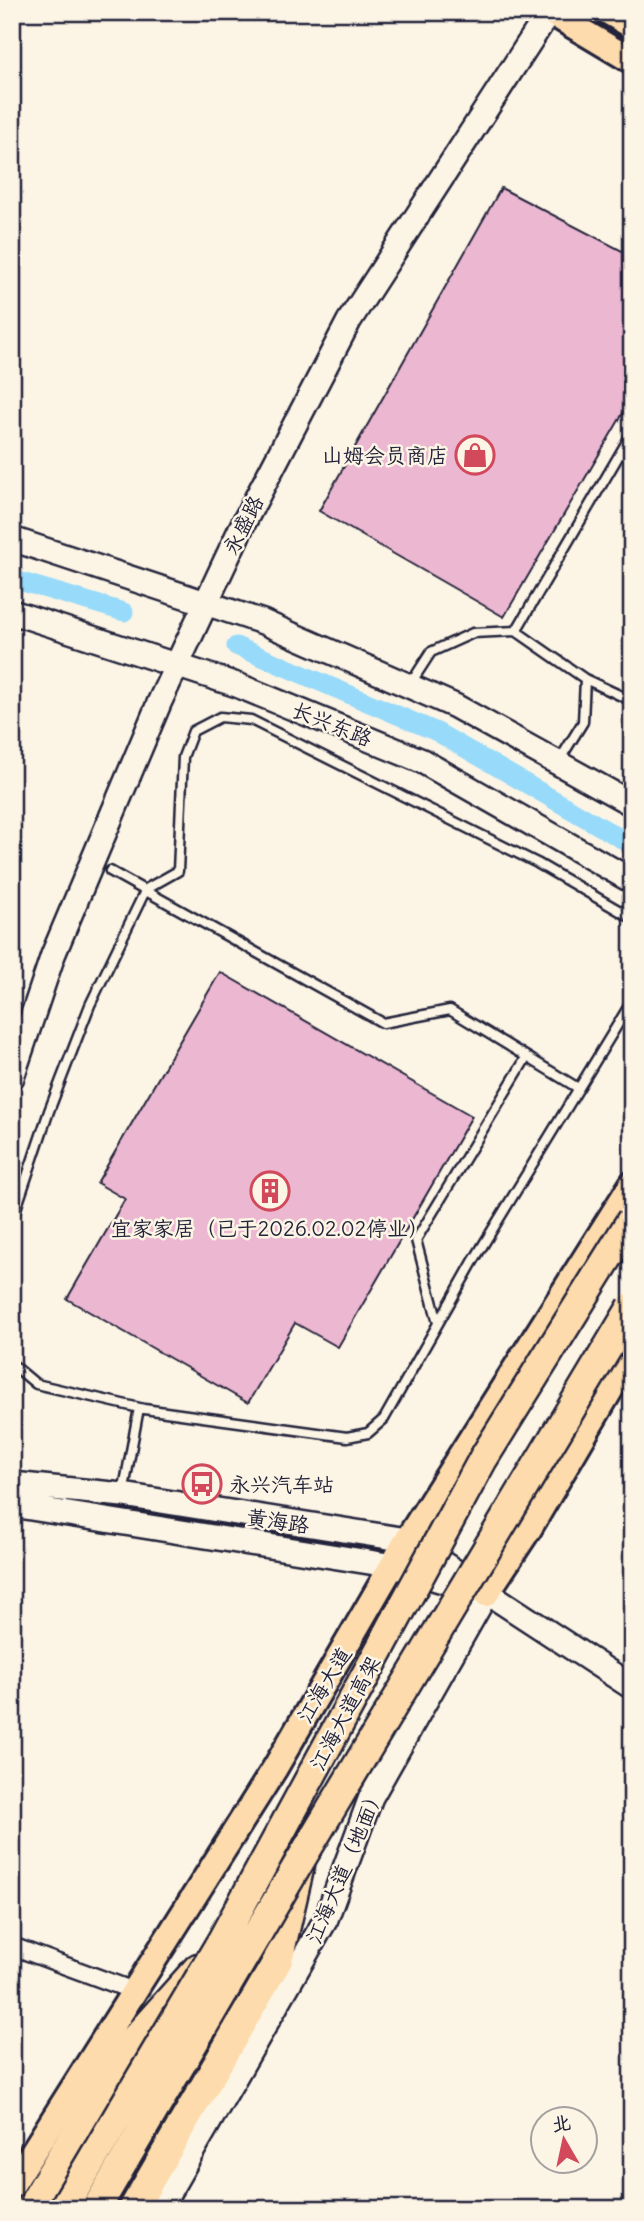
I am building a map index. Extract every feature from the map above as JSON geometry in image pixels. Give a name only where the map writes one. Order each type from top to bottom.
[{"type":"highway","name":"江海大道高架","points":[[63,2209],[221,1942],[483,1459],[632,1219]]},
{"type":"highway","name":"江海大道高架","points":[[96,2209],[303,1856],[632,1307]]},
{"type":"highway","points":[[133,2209],[278,1960],[303,1856]]},
{"type":"highway","points":[[30,2209],[121,2053],[221,1942]]},
{"type":"main road","points":[[550,12],[632,61]]},
{"type":"main road","points":[[608,12],[632,26]]},
{"type":"main road","name":"江海大道","points":[[12,2185],[275,1768],[407,1540],[632,1184]]},
{"type":"main road","points":[[486,1594],[529,1530],[632,1353]]},
{"type":"street","name":"永盛路","points":[[12,1077],[53,955],[205,601],[349,321],[550,12]]},
{"type":"street","points":[[12,539],[263,622],[455,706],[632,804]]},
{"type":"street","name":"长兴东路","points":[[12,612],[140,651],[237,685],[422,761],[632,881]]},
{"type":"street","name":"黄海路","points":[[12,1484],[123,1495],[407,1540],[632,1687]]},
{"type":"street","name":"黄海路","points":[[12,1505],[394,1566],[486,1594]]},
{"type":"street","name":"江海大道（地面）","points":[[159,2209],[326,1919],[371,1797],[486,1594]]},
{"type":"street","points":[[12,1946],[134,1991]]},
{"type":"lane","points":[[516,631],[632,433]]},
{"type":"lane","points":[[409,686],[431,652],[473,633],[516,631],[585,679],[632,701]]},
{"type":"lane","points":[[558,763],[583,722],[585,679]]},
{"type":"lane","points":[[12,1221],[89,1005],[146,889],[178,872],[183,757],[192,732],[220,717],[251,720],[537,863],[632,918]]},
{"type":"lane","points":[[110,871],[383,1023],[450,1010],[578,1088]]},
{"type":"lane","points":[[12,1364],[36,1384],[139,1408],[347,1437],[368,1433],[384,1419],[438,1323],[632,1001]]},
{"type":"lane","points":[[438,1323],[416,1241],[526,1058]]},
{"type":"lane","points":[[123,1495],[139,1408]]},
{"type":"building","name":"山姆会员商店","points":[[501,188],[632,256],[632,398],[504,617],[319,511]]},
{"type":"building","name":"宜家家居（已于2026.02.02停业）","points":[[220,972],[472,1116],[338,1347],[295,1323],[248,1403],[67,1299],[125,1199],[97,1183]]},
{"type":"waterway","points":[[12,579],[124,612]]},
{"type":"waterway","points":[[236,646],[437,732],[632,845]]},
{"type":"place","name":"山姆会员商店","points":[[475,455]]},
{"type":"place","name":"宜家家居（已于2026.02.02停业）","points":[[270,1191]]},
{"type":"place","name":"永兴汽车站","points":[[202,1484]]}]
